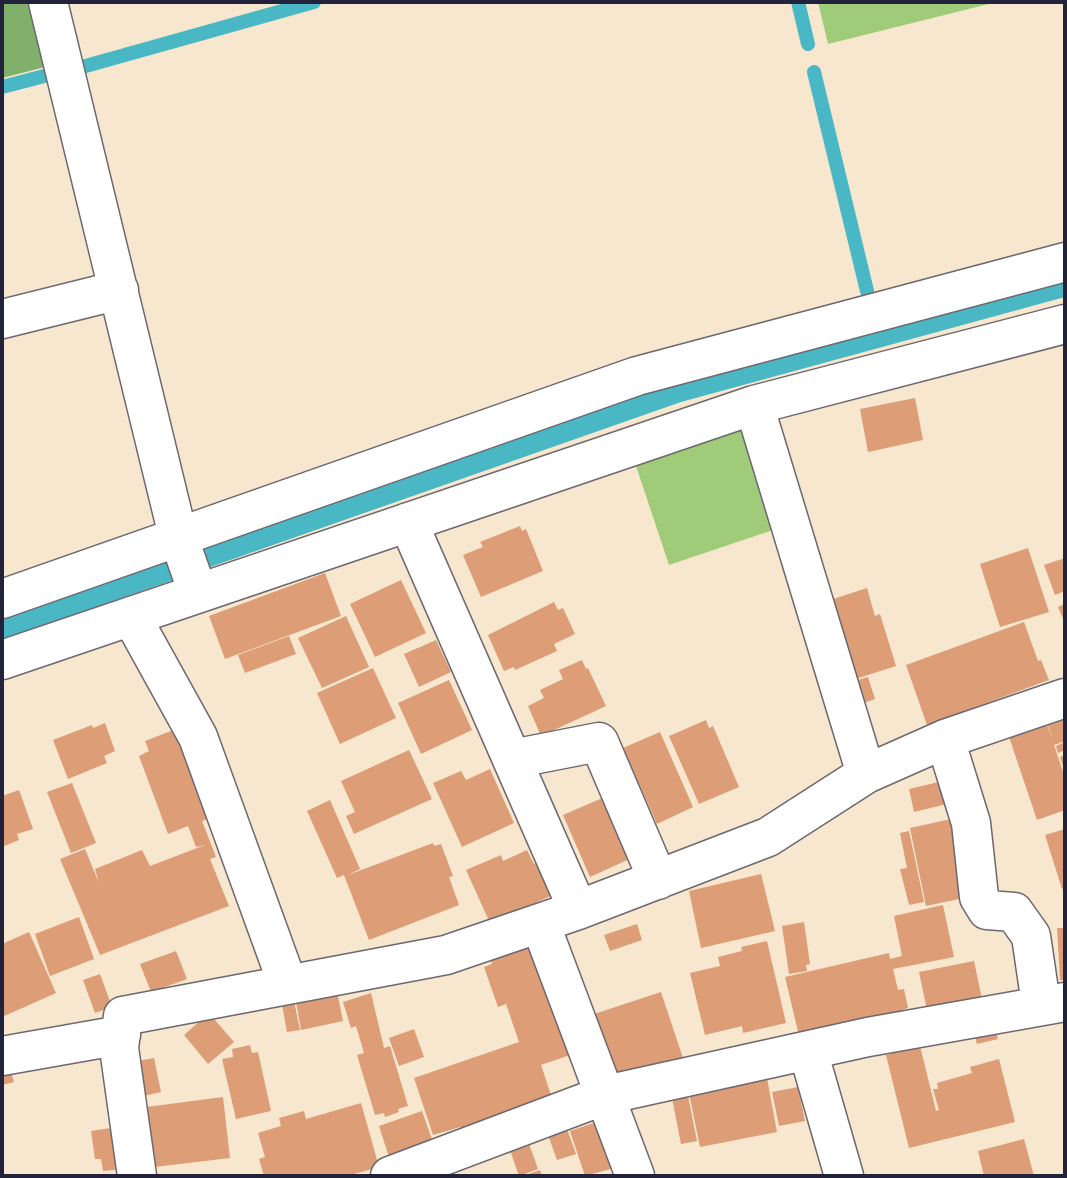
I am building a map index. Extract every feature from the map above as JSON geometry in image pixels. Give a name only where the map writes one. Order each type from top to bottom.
[{"type":"street","points":[[48,2],[188,563]]},
{"type":"street","points":[[2,660],[131,616],[188,563],[268,507],[637,376],[1065,262]]},
{"type":"street","points":[[2,319],[119,290]]},
{"type":"street","points":[[2,599],[408,522],[754,405],[1065,324]]},
{"type":"street","points":[[754,405],[866,774]]},
{"type":"street","points":[[408,522],[578,909]]},
{"type":"street","points":[[131,616],[198,737],[288,985]]},
{"type":"street","points":[[137,1176],[119,1048],[123,1016],[446,955],[658,880],[768,837],[866,774],[945,739],[1065,698]]},
{"type":"street","points":[[390,1176],[605,1095],[808,1051],[1053,1003],[1031,936],[1014,912],[987,910],[979,897],[971,823],[945,739]]},
{"type":"street","points":[[512,759],[598,742],[658,880]]},
{"type":"street","points":[[540,923],[635,1176]]},
{"type":"street","points":[[2,1056],[121,1035]]},
{"type":"street","points":[[808,1051],[844,1176]]},
{"type":"green space","points":[[2,2],[38,2],[53,65],[2,78]]},
{"type":"green space","points":[[818,2],[997,2],[828,44]]},
{"type":"green space","points":[[752,426],[782,527],[669,565],[636,466]]},
{"type":"water","points":[[1065,273],[1065,297],[681,402],[2,640],[2,613],[638,385]]},
{"type":"building","points":[[915,398],[923,440],[868,452],[860,409]]},
{"type":"building","points":[[520,526],[522,531],[526,529],[543,571],[481,597],[463,555],[483,547],[480,542]]},
{"type":"building","points":[[1028,548],[1049,612],[1000,627],[980,564]]},
{"type":"building","points":[[1065,558],[1065,591],[1055,595],[1044,565]]},
{"type":"building","points":[[325,573],[341,616],[225,659],[209,616]]},
{"type":"building","points":[[401,580],[426,633],[375,657],[350,604]]},
{"type":"building","points":[[867,588],[875,616],[880,614],[896,666],[849,681],[824,602]]},
{"type":"building","points":[[554,602],[558,610],[563,608],[575,634],[554,644],[557,651],[515,670],[514,667],[504,671],[488,635]]},
{"type":"building","points":[[1065,604],[1065,623],[1058,607]]},
{"type":"building","points":[[346,616],[369,667],[322,688],[298,638]]},
{"type":"building","points":[[1024,622],[1038,661],[1041,660],[1049,680],[927,725],[906,665]]},
{"type":"building","points":[[289,636],[296,654],[245,673],[238,655]]},
{"type":"building","points":[[436,640],[451,672],[419,687],[404,654]]},
{"type":"building","points":[[582,660],[606,706],[541,736],[528,706],[544,698],[540,690],[563,679],[559,670]]},
{"type":"building","points":[[373,668],[396,718],[340,744],[317,693]]},
{"type":"building","points":[[868,677],[875,699],[855,706],[848,683]]},
{"type":"building","points":[[449,680],[472,730],[421,754],[398,703]]},
{"type":"building","points":[[1064,718],[1065,741],[1054,745],[1065,778],[1065,810],[1037,820],[1009,737],[1047,725],[1054,742],[1047,723]]},
{"type":"building","points":[[706,720],[709,728],[713,726],[739,787],[699,804],[669,736]]},
{"type":"building","points":[[105,723],[115,751],[104,756],[107,763],[68,779],[53,740],[92,725],[93,728]]},
{"type":"building","points":[[176,729],[213,817],[202,821],[216,857],[210,859],[229,906],[100,955],[60,859],[85,849],[99,883],[95,869],[142,850],[150,866],[205,845],[196,847],[188,826],[168,834],[139,756],[149,751],[145,741]]},
{"type":"building","points":[[660,732],[693,807],[657,824],[623,748]]},
{"type":"building","points":[[1065,742],[1065,750],[1058,753],[1056,746]]},
{"type":"building","points":[[409,750],[432,799],[354,834],[346,816],[355,812],[341,781]]},
{"type":"building","points":[[1065,755],[1065,772],[1060,757]]},
{"type":"building","points":[[490,769],[514,823],[462,847],[433,783],[461,771],[466,780]]},
{"type":"building","points":[[943,781],[947,804],[914,812],[909,789]]},
{"type":"building","points":[[72,783],[96,843],[71,853],[47,792]]},
{"type":"building","points":[[19,790],[33,829],[17,834],[19,840],[2,847],[2,796]]},
{"type":"building","points":[[607,796],[634,857],[590,877],[563,815]]},
{"type":"building","points":[[330,800],[360,869],[348,875],[433,843],[434,846],[441,844],[453,876],[449,877],[459,905],[369,940],[344,875],[337,878],[307,811]]},
{"type":"building","points":[[951,819],[968,897],[926,906],[910,828]]},
{"type":"building","points":[[1065,829],[1065,887],[1062,889],[1045,835]]},
{"type":"building","points":[[909,831],[924,902],[909,905],[900,869],[907,868],[900,833]]},
{"type":"building","points":[[527,850],[534,864],[540,861],[555,894],[490,923],[466,870],[501,855],[503,861]]},
{"type":"building","points":[[761,874],[775,931],[701,948],[689,891]]},
{"type":"building","points":[[943,905],[954,957],[893,969],[898,990],[904,989],[908,1008],[902,1010],[903,1016],[800,1040],[785,977],[889,953],[890,959],[902,956],[894,916]]},
{"type":"building","points":[[79,917],[94,959],[50,976],[35,934]]},
{"type":"building","points":[[804,922],[810,964],[806,965],[807,971],[789,974],[782,926]]},
{"type":"building","points":[[637,924],[642,940],[610,951],[604,935]]},
{"type":"building","points":[[1057,928],[1065,928],[1065,980],[1060,980]]},
{"type":"building","points":[[29,932],[56,993],[2,1017],[2,944]]},
{"type":"building","points":[[531,941],[570,1055],[541,1065],[551,1095],[525,1104],[527,1109],[462,1131],[460,1127],[433,1135],[414,1078],[519,1042],[506,1004],[498,1007],[484,967],[492,964],[489,955]]},
{"type":"building","points":[[767,941],[786,1023],[743,1033],[742,1026],[705,1035],[690,973],[720,966],[718,957],[742,951],[741,947]]},
{"type":"building","points":[[176,951],[187,979],[151,992],[140,964]]},
{"type":"building","points":[[974,961],[982,999],[927,1010],[919,972]]},
{"type":"building","points":[[100,974],[112,1007],[95,1013],[83,980]]},
{"type":"building","points":[[336,987],[343,1021],[301,1030],[295,996]]},
{"type":"building","points":[[661,992],[686,1067],[613,1080],[591,1015]]},
{"type":"building","points":[[371,993],[384,1048],[390,1046],[408,1106],[385,1117],[384,1113],[375,1115],[357,1055],[364,1053],[356,1026],[351,1028],[343,1002]]},
{"type":"building","points":[[293,996],[300,1030],[287,1032],[281,999]]},
{"type":"building","points":[[209,1013],[234,1042],[208,1064],[184,1035]]},
{"type":"building","points":[[995,1027],[998,1039],[977,1044],[974,1032]]},
{"type":"building","points":[[414,1029],[424,1057],[399,1066],[389,1038]]},
{"type":"building","points":[[250,1045],[252,1053],[258,1052],[271,1111],[236,1119],[222,1059],[233,1057],[232,1049]]},
{"type":"building","points":[[920,1046],[936,1111],[939,1110],[933,1089],[938,1089],[937,1083],[972,1073],[970,1067],[999,1059],[1015,1122],[909,1148],[886,1055]]},
{"type":"building","points":[[154,1058],[161,1092],[139,1097],[132,1062]]},
{"type":"building","points":[[11,1072],[14,1082],[2,1085],[2,1074]]},
{"type":"building","points":[[767,1078],[777,1132],[700,1147],[689,1093]]},
{"type":"building","points":[[798,1087],[805,1121],[779,1126],[772,1092]]},
{"type":"building","points":[[688,1096],[697,1141],[681,1144],[672,1098]]},
{"type":"building","points":[[223,1097],[230,1158],[146,1168],[139,1108]]},
{"type":"building","points":[[361,1103],[379,1167],[347,1176],[264,1176],[259,1159],[265,1157],[258,1133],[281,1126],[279,1118],[304,1111],[306,1119]]},
{"type":"building","points":[[422,1111],[434,1145],[390,1160],[379,1126]]},
{"type":"building","points":[[602,1120],[618,1167],[585,1176],[570,1131]]},
{"type":"building","points":[[117,1127],[123,1169],[103,1171],[101,1159],[95,1159],[91,1131]]},
{"type":"building","points":[[567,1129],[576,1154],[557,1160],[548,1135]]},
{"type":"building","points":[[1024,1139],[1034,1176],[984,1176],[978,1151]]},
{"type":"building","points":[[528,1141],[538,1169],[519,1176],[509,1147]]},
{"type":"building","points":[[540,1170],[542,1176],[523,1176]]},
{"type":"waterway","points":[[82,67],[314,2]]},
{"type":"waterway","points":[[798,2],[808,44]]},
{"type":"waterway","points":[[814,72],[867,291]]},
{"type":"waterway","points":[[2,87],[52,74]]}]
